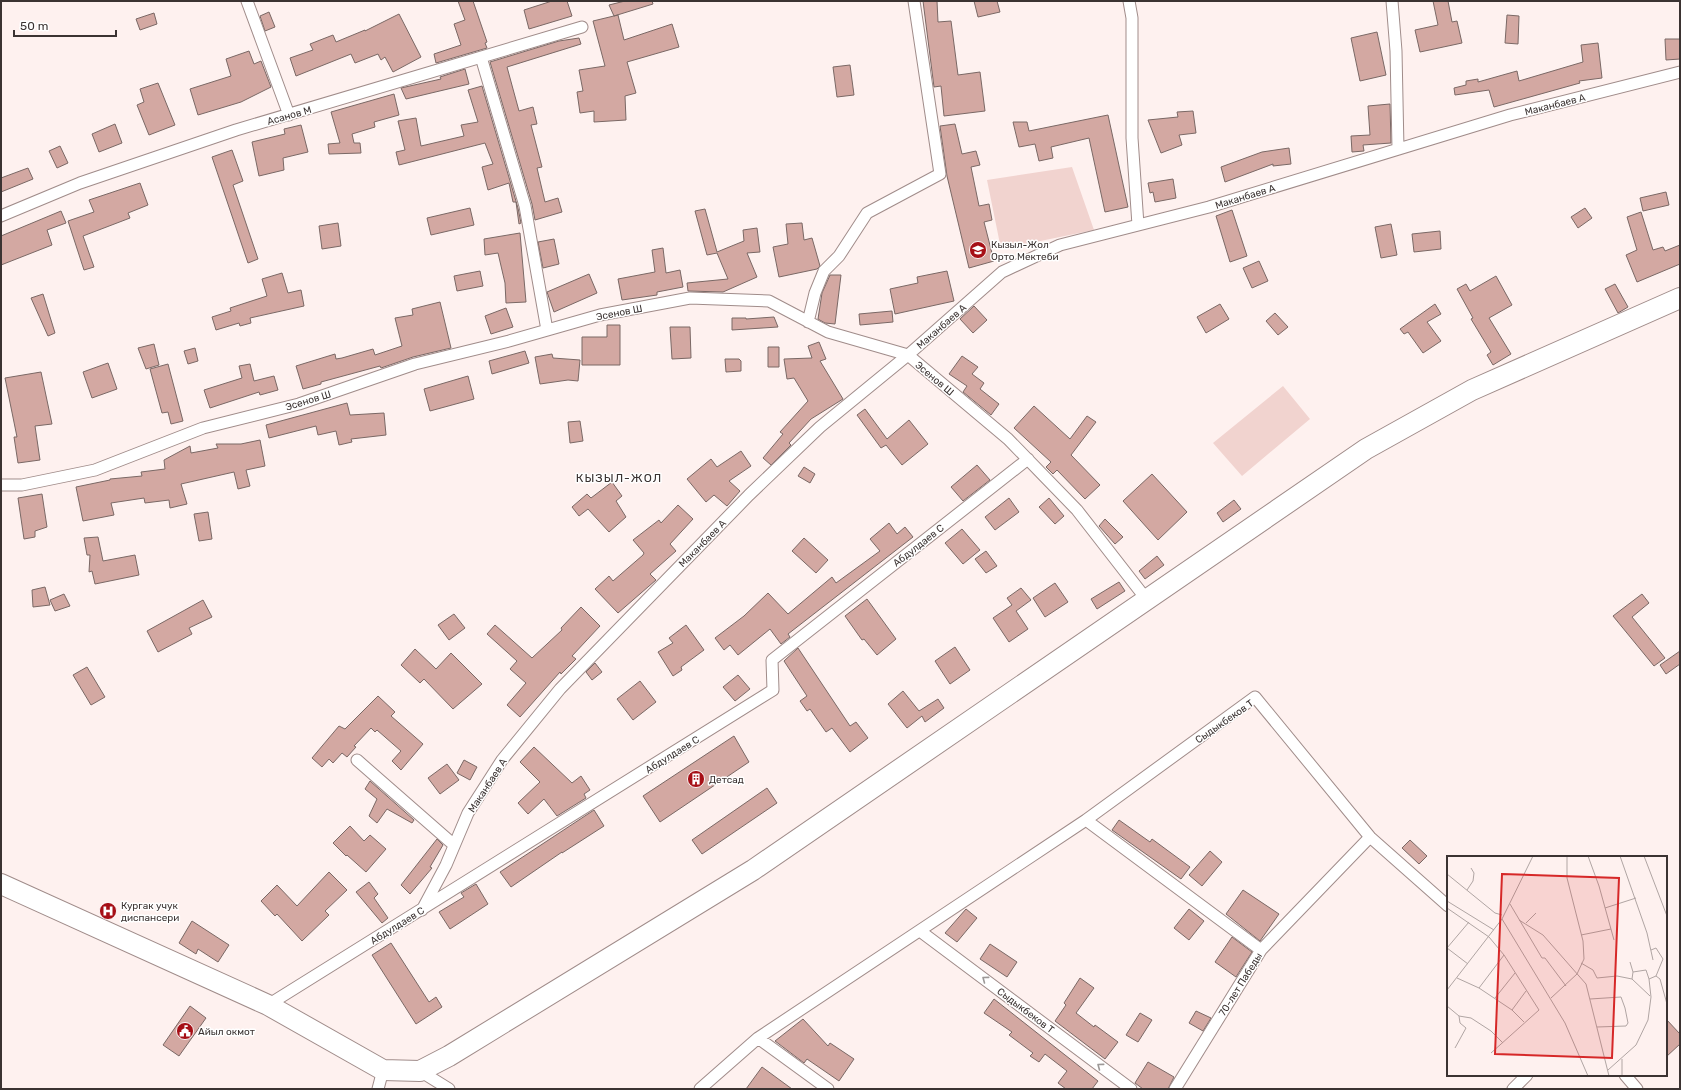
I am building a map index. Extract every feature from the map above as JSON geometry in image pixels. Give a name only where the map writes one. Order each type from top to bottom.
[{"type":"highway","points":[[1,884],[268,1006],[381,1080],[420,1071],[449,1056],[753,870],[1366,449],[1472,390],[1680,298]]},
{"type":"street","points":[[247,1],[289,115]]},
{"type":"street","points":[[808,322],[815,293],[824,271],[839,256],[867,213],[940,174],[914,1]]},
{"type":"street","points":[[1129,1],[1132,18],[1132,138],[1138,225]]},
{"type":"street","points":[[1392,1],[1396,51],[1398,149]]},
{"type":"street","name":"Асанов М","points":[[1,216],[80,183],[236,130],[582,27]]},
{"type":"street","points":[[481,57],[525,206],[547,330]]},
{"type":"street","name":"Маканбаев А","points":[[422,910],[446,865],[468,813],[502,760],[560,689],[650,595],[809,437],[908,355],[1002,272],[1060,245],[1209,207],[1510,115],[1680,72]]},
{"type":"street","name":"Эсенов Ш","points":[[1,485],[22,485],[95,470],[203,428],[299,404],[416,364],[600,315],[690,298],[769,301],[828,332],[908,355],[1008,439],[1028,459],[1077,510],[1147,600]]},
{"type":"street","name":"Абдулдаев С","points":[[268,1006],[773,690],[772,660],[1028,459]]},
{"type":"street","name":"Сыдыкбеков Т","points":[[700,1089],[758,1038],[1086,820],[1255,698],[1370,837]]},
{"type":"street","points":[[357,760],[454,845]]},
{"type":"street","points":[[1086,820],[1261,950]]},
{"type":"street","points":[[1370,837],[1447,905]]},
{"type":"street","name":"70-лет Пабеды","points":[[1175,1089],[1261,950],[1370,837]]},
{"type":"street","name":"Сыдыкбеков Т","points":[[920,931],[1131,1089]]},
{"type":"street","points":[[758,1038],[828,1089]]},
{"type":"street","points":[[420,1071],[449,1089]]},
{"type":"street","points":[[1513,1089],[1526,1076]]},
{"type":"street","points":[[1626,1076],[1637,1089]]},
{"type":"shaded area","points":[[1072,167],[1094,230],[1001,249],[987,180]]},
{"type":"shaded area","points":[[1283,386],[1310,419],[1242,476],[1213,443]]},
{"type":"building","points":[[458,1],[473,1],[487,42],[485,43],[487,48],[436,63],[434,54],[461,45],[454,24],[465,20]]},
{"type":"building","points":[[552,1],[567,1],[572,16],[529,29],[524,10]]},
{"type":"building","points":[[625,1],[652,1],[653,4],[614,16],[609,5]]},
{"type":"building","points":[[923,1],[937,1],[938,22],[951,21],[958,75],[980,72],[985,111],[944,116],[941,86],[934,87]]},
{"type":"building","points":[[974,1],[997,1],[1000,12],[978,17]]},
{"type":"building","points":[[1433,1],[1448,1],[1452,22],[1457,21],[1462,43],[1420,52],[1415,30],[1438,25]]},
{"type":"building","points":[[269,12],[275,27],[265,31],[260,16]]},
{"type":"building","points":[[154,13],[157,24],[140,30],[136,19]]},
{"type":"building","points":[[399,14],[421,57],[393,72],[385,57],[381,60],[378,54],[355,63],[351,54],[296,76],[290,58],[313,50],[310,44],[333,35],[336,42],[365,31]]},
{"type":"building","points":[[618,15],[624,40],[672,24],[679,47],[627,62],[636,93],[625,96],[626,120],[594,122],[594,111],[580,113],[577,92],[583,91],[579,70],[605,66],[593,21]]},
{"type":"building","points":[[1507,15],[1519,16],[1518,44],[1505,43]]},
{"type":"building","points":[[1377,32],[1386,75],[1360,81],[1351,38]]},
{"type":"building","points":[[579,38],[581,44],[507,67],[519,111],[533,107],[537,124],[531,125],[542,167],[537,168],[545,202],[558,198],[562,212],[535,220],[532,204],[490,62],[559,41]]},
{"type":"building","points":[[1665,39],[1680,39],[1680,59],[1666,60]]},
{"type":"building","points":[[1598,43],[1602,78],[1579,81],[1580,83],[1494,107],[1489,90],[1455,95],[1454,88],[1466,85],[1466,81],[1478,79],[1478,82],[1517,71],[1519,81],[1583,62],[1581,45]]},
{"type":"building","points":[[249,51],[254,64],[261,61],[271,87],[241,102],[198,115],[190,89],[231,76],[226,59]]},
{"type":"building","points":[[850,65],[854,95],[837,97],[833,67]]},
{"type":"building","points":[[465,69],[469,84],[406,99],[401,88],[441,79],[440,77]]},
{"type":"building","points":[[158,83],[175,125],[149,135],[137,105],[144,102],[140,89]]},
{"type":"building","points":[[482,86],[518,208],[521,223],[519,224],[516,202],[513,202],[509,183],[488,190],[482,167],[493,164],[485,143],[399,165],[396,152],[405,150],[398,121],[416,118],[421,146],[464,136],[461,125],[478,122],[468,90]]},
{"type":"building","points":[[394,94],[399,115],[374,122],[375,127],[352,134],[354,143],[360,143],[361,153],[329,154],[328,144],[340,143],[331,112]]},
{"type":"building","points":[[1390,104],[1391,143],[1363,145],[1364,151],[1352,152],[1351,136],[1370,135],[1368,106]]},
{"type":"building","points":[[1193,111],[1196,133],[1179,135],[1182,145],[1161,153],[1148,120],[1178,117],[1177,112]]},
{"type":"building","points":[[1108,115],[1128,207],[1105,212],[1089,138],[1051,147],[1053,158],[1039,161],[1035,144],[1019,147],[1013,122],[1027,122],[1029,131]]},
{"type":"building","points":[[115,124],[122,143],[99,152],[92,134]]},
{"type":"building","points":[[955,124],[962,154],[976,151],[980,165],[971,167],[979,206],[989,204],[992,220],[984,222],[994,261],[969,268],[947,176],[940,126]]},
{"type":"building","points":[[301,125],[308,152],[283,158],[284,170],[259,176],[252,142],[285,134],[284,129]]},
{"type":"building","points":[[60,146],[68,163],[57,168],[49,151]]},
{"type":"building","points":[[1289,148],[1291,164],[1273,166],[1273,164],[1225,182],[1221,167],[1262,152]]},
{"type":"building","points":[[232,150],[243,181],[233,185],[258,259],[248,263],[212,157]]},
{"type":"building","points":[[28,168],[33,179],[1,192],[1,178]]},
{"type":"building","points":[[1173,179],[1176,198],[1155,202],[1153,192],[1150,193],[1148,183]]},
{"type":"building","points":[[140,183],[148,205],[128,213],[130,218],[83,236],[94,267],[84,270],[68,221],[94,212],[89,200]]},
{"type":"building","points":[[1666,192],[1669,205],[1643,211],[1640,198]]},
{"type":"building","points":[[470,208],[474,225],[431,235],[427,218]]},
{"type":"building","points":[[1585,208],[1592,218],[1578,228],[1571,217]]},
{"type":"building","points":[[705,209],[717,252],[744,241],[743,230],[757,228],[760,252],[747,253],[757,277],[723,292],[688,291],[687,283],[728,279],[717,253],[707,255],[695,211]]},
{"type":"building","points":[[1232,210],[1247,256],[1230,262],[1216,216]]},
{"type":"building","points":[[61,211],[66,223],[47,230],[52,245],[1,265],[1,236]]},
{"type":"building","points":[[1641,212],[1653,250],[1663,247],[1665,251],[1680,245],[1680,264],[1637,282],[1626,255],[1637,250],[1627,217]]},
{"type":"building","points":[[338,223],[341,246],[322,249],[319,226]]},
{"type":"building","points":[[802,223],[804,240],[812,238],[820,266],[817,269],[779,277],[773,247],[788,244],[786,224]]},
{"type":"building","points":[[1391,224],[1397,255],[1381,258],[1375,227]]},
{"type":"building","points":[[1440,231],[1441,249],[1414,252],[1412,234]]},
{"type":"building","points":[[520,233],[526,302],[506,303],[505,283],[498,253],[485,255],[484,239]]},
{"type":"building","points":[[554,239],[559,264],[543,268],[538,242]]},
{"type":"building","points":[[663,248],[666,273],[680,270],[683,287],[657,292],[657,295],[622,300],[618,279],[655,272],[652,250]]},
{"type":"building","points":[[1259,261],[1268,281],[1252,288],[1243,268]]},
{"type":"building","points":[[480,271],[483,286],[457,291],[454,276]]},
{"type":"building","points":[[947,271],[954,301],[895,314],[890,289],[918,283],[917,277]]},
{"type":"building","points":[[282,273],[288,293],[301,290],[304,306],[250,318],[251,323],[240,326],[239,323],[216,330],[212,317],[231,311],[230,308],[267,296],[262,279]]},
{"type":"building","points":[[589,274],[597,293],[554,312],[547,292]]},
{"type":"building","points":[[830,275],[841,275],[835,324],[825,323],[818,319],[822,293]]},
{"type":"building","points":[[1496,276],[1512,305],[1489,318],[1511,354],[1493,365],[1487,355],[1491,352],[1471,319],[1473,318],[1457,289],[1466,284],[1470,291]]},
{"type":"building","points":[[1615,284],[1628,307],[1618,313],[1605,289]]},
{"type":"building","points":[[43,294],[55,333],[48,336],[31,298]]},
{"type":"building","points":[[440,302],[451,348],[413,357],[381,368],[380,366],[321,382],[321,384],[303,389],[296,366],[335,354],[336,359],[373,349],[375,355],[402,346],[395,318],[413,315],[412,309]]},
{"type":"building","points":[[1220,304],[1229,319],[1206,333],[1197,317]]},
{"type":"building","points":[[1435,304],[1441,314],[1427,322],[1441,341],[1423,353],[1408,332],[1404,334],[1400,329]]},
{"type":"building","points":[[974,306],[987,320],[973,333],[960,319]]},
{"type":"building","points":[[506,308],[513,327],[491,334],[485,316]]},
{"type":"building","points":[[892,311],[893,322],[860,325],[859,314]]},
{"type":"building","points":[[1275,313],[1288,327],[1278,335],[1266,321]]},
{"type":"building","points":[[774,317],[778,327],[732,330],[732,318],[746,319]]},
{"type":"building","points":[[607,325],[620,325],[620,365],[582,365],[582,337],[607,337]]},
{"type":"building","points":[[670,327],[690,327],[691,358],[672,359]]},
{"type":"building","points":[[819,342],[826,359],[820,361],[843,399],[811,419],[789,443],[791,445],[771,465],[763,458],[783,434],[780,432],[808,401],[794,378],[787,379],[784,359],[812,358],[808,346]]},
{"type":"building","points":[[154,344],[159,365],[146,369],[138,348]]},
{"type":"building","points":[[768,347],[779,347],[779,367],[768,367]]},
{"type":"building","points":[[195,348],[198,361],[188,364],[184,351]]},
{"type":"building","points":[[525,351],[529,363],[492,374],[489,361]]},
{"type":"building","points":[[552,354],[553,358],[580,360],[578,381],[568,380],[540,384],[535,357]]},
{"type":"building","points":[[962,356],[978,367],[972,374],[984,383],[980,389],[999,404],[991,415],[963,392],[967,386],[949,374]]},
{"type":"building","points":[[725,359],[739,359],[741,361],[741,371],[726,372]]},
{"type":"building","points":[[108,363],[117,389],[92,398],[83,372]]},
{"type":"building","points":[[168,364],[183,421],[171,424],[168,412],[162,413],[150,369]]},
{"type":"building","points":[[250,364],[254,381],[274,376],[278,390],[260,395],[259,392],[210,408],[204,390],[242,378],[239,366]]},
{"type":"building","points":[[41,372],[52,424],[35,426],[40,460],[18,463],[14,437],[17,437],[5,378]]},
{"type":"building","points":[[468,376],[474,399],[430,411],[424,389]]},
{"type":"building","points":[[347,403],[350,415],[384,413],[386,435],[351,439],[352,442],[339,445],[336,431],[318,435],[316,426],[269,438],[266,425]]},
{"type":"building","points":[[1034,406],[1070,439],[1087,416],[1096,422],[1071,455],[1100,485],[1085,499],[1057,470],[1053,474],[1046,467],[1051,462],[1014,428]]},
{"type":"building","points":[[865,409],[887,439],[909,420],[928,444],[902,465],[886,445],[881,448],[857,415]]},
{"type":"building","points":[[580,421],[583,441],[570,443],[568,422]]},
{"type":"building","points":[[260,440],[265,466],[246,470],[250,486],[238,489],[234,472],[181,484],[187,504],[170,508],[169,500],[145,503],[144,498],[111,503],[114,515],[83,521],[76,487],[110,479],[142,476],[141,472],[165,469],[164,460],[190,446],[191,453],[218,448],[216,444],[241,444]]},
{"type":"building","points":[[741,451],[751,466],[729,481],[740,491],[727,506],[714,495],[706,502],[687,479],[711,459],[717,467]]},
{"type":"building","points":[[977,465],[990,480],[963,501],[951,487]]},
{"type":"building","points":[[804,467],[815,474],[810,483],[798,476]]},
{"type":"building","points":[[1152,474],[1187,512],[1158,540],[1123,501]]},
{"type":"building","points":[[612,482],[622,496],[616,501],[626,517],[609,532],[588,509],[579,516],[572,507],[587,494],[591,498]]},
{"type":"building","points":[[42,494],[47,527],[35,531],[35,537],[24,539],[18,498]]},
{"type":"building","points":[[1009,498],[1019,512],[995,530],[985,517]]},
{"type":"building","points":[[1049,498],[1064,516],[1055,524],[1039,507]]},
{"type":"building","points":[[1234,500],[1241,509],[1223,522],[1217,513]]},
{"type":"building","points":[[678,505],[693,519],[670,544],[676,551],[650,574],[656,580],[618,613],[595,589],[609,576],[613,581],[643,555],[644,553],[633,540],[659,520],[661,523]]},
{"type":"building","points":[[208,512],[212,539],[199,541],[194,514]]},
{"type":"building","points":[[1105,519],[1123,537],[1115,544],[1099,526]]},
{"type":"building","points":[[889,523],[897,534],[905,527],[913,537],[788,634],[790,637],[781,644],[770,629],[738,655],[730,645],[724,650],[715,638],[744,616],[768,593],[788,614],[832,577],[836,583],[880,551],[870,539]]},
{"type":"building","points":[[962,529],[980,550],[963,564],[945,543]]},
{"type":"building","points":[[98,537],[103,561],[135,555],[139,575],[95,584],[92,571],[89,572],[90,555],[87,555],[84,538]]},
{"type":"building","points":[[804,538],[828,560],[816,573],[792,551]]},
{"type":"building","points":[[986,551],[997,566],[986,573],[975,559]]},
{"type":"building","points":[[1157,556],[1164,565],[1145,579],[1139,571]]},
{"type":"building","points":[[1119,582],[1125,591],[1097,609],[1091,599]]},
{"type":"building","points":[[1055,583],[1068,602],[1045,617],[1033,598]]},
{"type":"building","points":[[45,587],[50,605],[33,607],[32,590]]},
{"type":"building","points":[[1021,588],[1031,600],[1016,611],[1028,629],[1009,642],[993,618],[1012,605],[1007,598]]},
{"type":"building","points":[[64,594],[70,606],[55,611],[50,600]]},
{"type":"building","points":[[1642,594],[1649,603],[1632,617],[1665,658],[1654,666],[1613,616]]},
{"type":"building","points":[[867,599],[896,639],[877,655],[864,639],[862,640],[845,616]]},
{"type":"building","points":[[203,600],[212,617],[189,628],[192,634],[158,652],[147,631]]},
{"type":"building","points":[[581,607],[600,626],[572,656],[576,659],[561,674],[560,672],[520,717],[507,705],[526,683],[510,669],[517,661],[487,634],[495,625],[532,658],[562,630],[561,628]]},
{"type":"building","points":[[454,614],[465,628],[449,640],[438,625]]},
{"type":"building","points":[[686,625],[704,650],[681,667],[682,670],[673,676],[658,652],[673,643],[669,638]]},
{"type":"building","points":[[955,647],[970,670],[950,684],[935,661]]},
{"type":"building","points":[[798,648],[850,726],[856,722],[868,738],[850,752],[832,728],[826,732],[810,709],[807,711],[800,701],[807,696],[784,661]]},
{"type":"building","points":[[415,649],[436,669],[451,653],[482,684],[453,709],[424,679],[420,683],[401,665]]},
{"type":"building","points":[[1680,651],[1680,664],[1666,674],[1660,665]]},
{"type":"building","points":[[595,663],[602,672],[592,680],[586,672]]},
{"type":"building","points":[[87,667],[105,697],[91,705],[73,675]]},
{"type":"building","points":[[738,675],[750,689],[735,701],[723,687]]},
{"type":"building","points":[[640,681],[656,702],[633,720],[617,699]]},
{"type":"building","points":[[903,691],[919,711],[938,699],[944,708],[925,722],[922,716],[907,728],[888,704]]},
{"type":"building","points":[[378,696],[395,712],[391,716],[423,744],[401,770],[392,761],[401,751],[377,730],[375,732],[371,728],[354,746],[356,747],[347,757],[342,753],[333,763],[329,759],[322,767],[312,758],[339,726],[345,729]]},
{"type":"building","name":"Детсад","points":[[734,736],[749,762],[660,822],[643,796]]},
{"type":"building","points":[[534,747],[572,783],[581,776],[590,790],[584,794],[586,798],[557,816],[544,799],[528,814],[518,803],[540,782],[520,762]]},
{"type":"building","points":[[464,760],[477,767],[470,780],[457,773]]},
{"type":"building","points":[[447,764],[459,780],[440,794],[428,778]]},
{"type":"building","points":[[370,781],[414,820],[412,823],[387,809],[377,823],[369,816],[377,799],[365,789]]},
{"type":"building","points":[[767,788],[777,803],[702,854],[692,840]]},
{"type":"building","points":[[594,810],[604,826],[562,852],[511,887],[500,872]]},
{"type":"building","points":[[1119,820],[1150,842],[1152,839],[1190,867],[1181,879],[1112,830]]},
{"type":"building","points":[[350,826],[364,841],[370,835],[386,849],[366,872],[333,843]]},
{"type":"building","points":[[437,839],[443,845],[430,867],[432,868],[410,894],[401,885]]},
{"type":"building","points":[[1410,840],[1427,856],[1419,864],[1402,848]]},
{"type":"building","points":[[1210,851],[1222,862],[1202,886],[1189,875]]},
{"type":"building","points":[[329,872],[347,890],[325,911],[329,915],[302,941],[277,914],[275,916],[261,901],[277,885],[297,906]]},
{"type":"building","points":[[369,882],[378,894],[374,898],[388,918],[382,923],[356,892]]},
{"type":"building","points":[[476,884],[488,904],[450,929],[439,912],[464,897],[461,893]]},
{"type":"building","points":[[1243,890],[1279,914],[1260,941],[1226,914]]},
{"type":"building","points":[[966,909],[977,918],[957,942],[945,933]]},
{"type":"building","points":[[1189,909],[1204,921],[1189,940],[1174,928]]},
{"type":"building","points":[[192,921],[229,945],[218,962],[198,949],[196,954],[179,943]]},
{"type":"building","points":[[1232,937],[1252,952],[1236,977],[1215,962]]},
{"type":"building","points":[[391,943],[429,1002],[436,997],[442,1007],[416,1024],[372,955]]},
{"type":"building","points":[[990,944],[1017,962],[1007,977],[980,959]]},
{"type":"building","points":[[1080,978],[1094,988],[1076,1013],[1094,1027],[1095,1025],[1118,1042],[1105,1059],[1055,1021],[1066,1005],[1064,1003]]},
{"type":"building","points":[[994,999],[1098,1081],[1092,1089],[1066,1089],[1058,1083],[1067,1071],[1045,1054],[1039,1062],[1030,1056],[1033,1053],[1009,1035],[1012,1032],[984,1013]]},
{"type":"building","name":"Айыл окмот","points":[[190,1006],[206,1018],[179,1056],[163,1045]]},
{"type":"building","points":[[1196,1011],[1211,1018],[1203,1031],[1189,1023]]},
{"type":"building","points":[[1140,1013],[1152,1020],[1138,1042],[1126,1035]]},
{"type":"building","points":[[803,1019],[828,1046],[830,1043],[854,1059],[839,1081],[807,1059],[804,1063],[775,1041]]},
{"type":"building","points":[[1667,1020],[1680,1034],[1680,1044],[1667,1056]]},
{"type":"building","points":[[1148,1062],[1174,1077],[1168,1089],[1143,1089],[1135,1083]]},
{"type":"building","points":[[762,1067],[792,1089],[746,1089]]},
{"type":"place","name":"Кызыл-Жол Орто Мектеби","points":[[978,250]]},
{"type":"place","name":"Детсад","points":[[696,779]]},
{"type":"place","name":"Кургак учук диспансери","points":[[108,911]]},
{"type":"place","name":"Айыл окмот","points":[[185,1031]]},
{"type":"district","name":"КЫЗЫЛ-ЖОЛ","points":[[619,478]]}]
